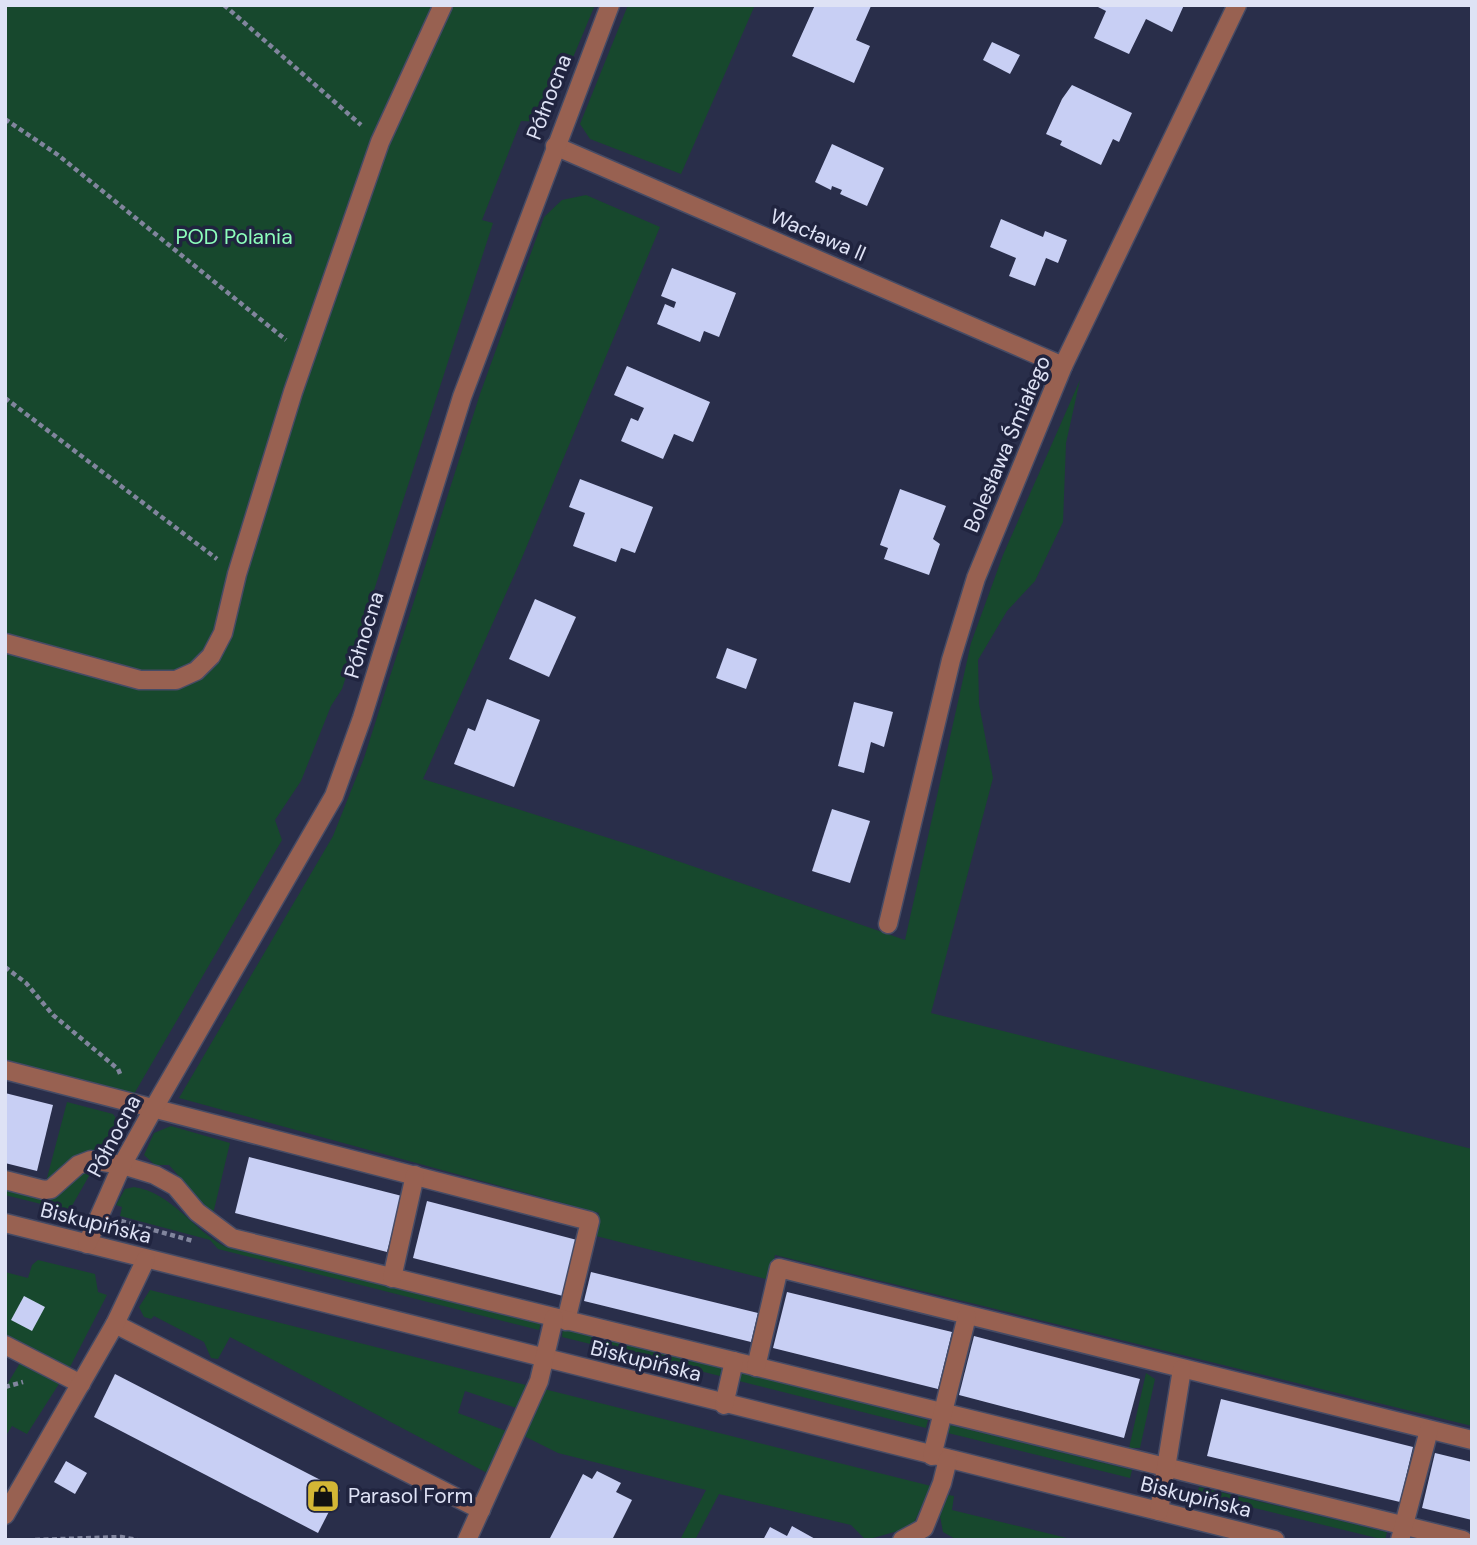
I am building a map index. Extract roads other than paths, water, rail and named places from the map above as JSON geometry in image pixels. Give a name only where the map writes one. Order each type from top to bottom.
[{"type":"street","points":[[5,643],[140,680],[176,680],[196,671],[211,656],[223,633],[237,574],[305,356],[380,142],[443,5]]},
{"type":"street","name":"Północna","points":[[87,1244],[122,1165],[334,796],[362,719],[462,397],[610,5]]},
{"type":"street","name":"Bolesława Śmiałego","points":[[888,925],[951,660],[976,578],[1063,366],[1237,5]]},
{"type":"street","name":"Wacława II","points":[[555,146],[1063,366]]},
{"type":"street","points":[[5,1070],[155,1106],[590,1221],[539,1381],[467,1540]]},
{"type":"street","points":[[5,1180],[44,1190],[51,1189],[78,1165],[91,1160],[122,1165],[155,1175],[175,1186],[197,1212],[232,1238],[943,1411],[1402,1532],[1463,1540]]},
{"type":"street","points":[[392,1278],[415,1174]]},
{"type":"street","name":"Biskupińska","points":[[5,1223],[724,1405],[1275,1540]]},
{"type":"street","points":[[5,1515],[115,1325],[146,1259]]},
{"type":"street","points":[[756,1367],[779,1268],[1472,1440]]},
{"type":"street","points":[[902,1540],[924,1528],[942,1483],[940,1457],[943,1411],[967,1316]]},
{"type":"street","points":[[115,1325],[481,1510]]},
{"type":"street","points":[[5,1345],[80,1384]]},
{"type":"street","points":[[724,1405],[734,1361]]},
{"type":"street","points":[[1159,1511],[1168,1469],[1182,1368]]},
{"type":"street","points":[[1402,1532],[1429,1430]]},
{"type":"place","name":"Parasol Form","points":[[323,1496]]},
{"type":"park label","name":"POD Polania","points":[[234,237]]}]
